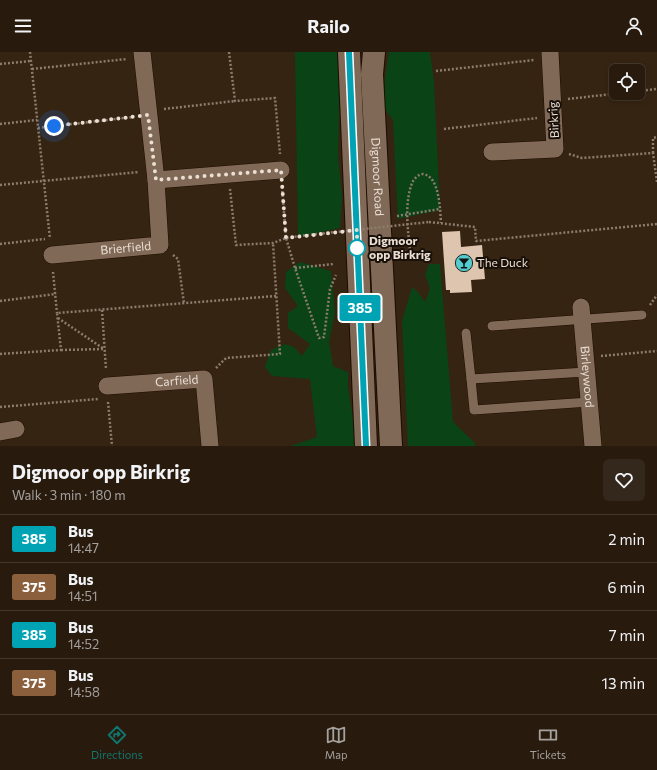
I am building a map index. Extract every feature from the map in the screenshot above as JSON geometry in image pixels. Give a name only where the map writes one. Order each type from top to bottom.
[{"type":"street","name":"Digmoor Road","points":[[349,52],[366,446]]},
{"type":"street","name":"Digmoor Road","points":[[374,52],[372,74],[391,446]]},
{"type":"street","name":"Brierfield","points":[[52,255],[160,245],[155,176],[142,55]]},
{"type":"street","name":"Birkrig","points":[[492,152],[555,149],[550,55]]},
{"type":"street","points":[[155,176],[228,175],[281,170]]},
{"type":"street","name":"Birleywood","points":[[581,314],[593,446]]},
{"type":"street","name":"Carfield","points":[[104,392],[204,379],[210,446]]},
{"type":"lane","points":[[492,326],[581,314],[642,315]]},
{"type":"lane","points":[[466,333],[474,410],[589,402]]},
{"type":"lane","points":[[471,379],[586,364]]},
{"type":"path","points":[[30,52],[61,350]]},
{"type":"path","points":[[229,52],[235,101]]},
{"type":"path","points":[[32,69],[142,55]]},
{"type":"path","points":[[436,71],[550,55]]},
{"type":"path","points":[[0,64],[31,61]]},
{"type":"path","points":[[645,90],[657,89]]},
{"type":"path","points":[[444,129],[553,109],[609,96]]},
{"type":"path","points":[[38,128],[235,101],[275,98],[286,238],[319,338],[324,337],[330,289],[336,275]]},
{"type":"path","points":[[0,124],[37,120]]},
{"type":"path","points":[[657,137],[652,138],[657,182]]},
{"type":"path","points":[[555,149],[582,158],[653,153]]},
{"type":"path","points":[[400,252],[410,251],[406,215],[408,199],[412,183],[415,177],[420,174],[425,174],[431,178],[438,191],[441,223]]},
{"type":"path","points":[[228,175],[236,244],[273,243],[286,238],[299,236],[429,222],[475,227],[476,241],[657,224]]},
{"type":"path","points":[[0,185],[44,181],[155,176]]},
{"type":"path","points":[[397,216],[440,209]]},
{"type":"path","points":[[0,244],[50,238]]},
{"type":"path","points":[[204,379],[226,358],[280,354],[273,243]]},
{"type":"path","points":[[160,245],[178,259],[184,304]]},
{"type":"path","points":[[295,268],[334,264]]},
{"type":"path","points":[[0,301],[56,294]]},
{"type":"path","points":[[57,313],[276,296]]},
{"type":"path","points":[[0,354],[105,349],[58,318]]},
{"type":"path","points":[[586,364],[657,351]]},
{"type":"path","points":[[0,407],[104,392]]},
{"type":"green space","points":[[295,52],[341,52],[338,154],[342,197],[340,228],[298,237]]},
{"type":"green space","points":[[389,52],[430,52],[434,82],[440,210],[398,219],[393,120],[384,108],[385,77]]},
{"type":"green space","points":[[300,262],[331,271],[335,312],[329,342],[333,366],[348,372],[348,388],[354,424],[354,446],[291,446],[317,437],[310,379],[272,376],[265,367],[271,350],[285,344],[294,347],[302,356],[310,344],[288,328],[288,313],[298,306],[285,288],[286,272]]},
{"type":"green space","points":[[429,264],[440,264],[453,422],[475,443],[475,446],[408,446],[402,321],[412,287],[418,292],[425,302],[430,288],[425,275]]},
{"type":"building","name":"The Duck","points":[[460,231],[461,247],[482,245],[485,279],[471,280],[472,292],[450,293],[450,290],[446,290],[442,232]]},
{"type":"bus line","name":"385","points":[[349,52],[366,446]]},
{"type":"place","name":"Digmoor opp Birkrig","points":[[357,248]]},
{"type":"place","name":"The Duck","points":[[464,263]]},
{"type":"route","points":[[54,126],[148,115],[156,180],[281,170],[286,238],[357,230],[357,248]]}]
